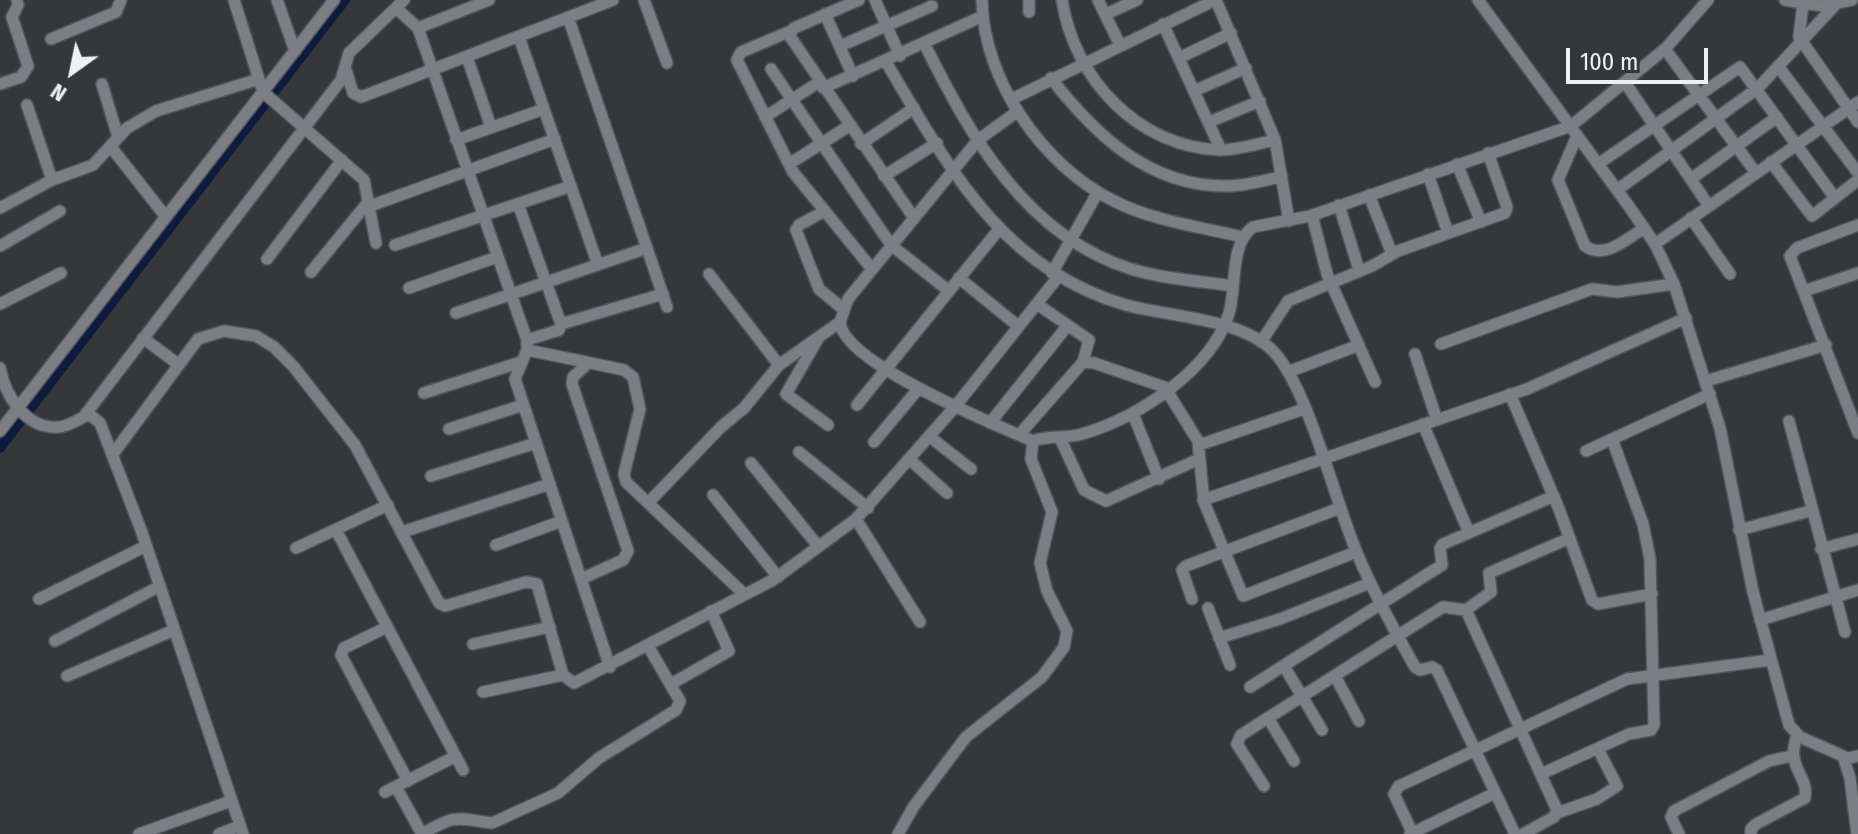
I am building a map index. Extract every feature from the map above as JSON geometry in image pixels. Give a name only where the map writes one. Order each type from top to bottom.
[{"type":"street","points":[[0,84],[21,77],[28,66],[12,17],[17,0]]},
{"type":"street","points":[[51,39],[116,12],[121,0]]},
{"type":"street","points":[[234,0],[265,94],[364,180],[376,243]]},
{"type":"street","points":[[277,0],[295,51]]},
{"type":"street","points":[[0,431],[22,412],[166,217],[265,94],[323,6],[334,0]]},
{"type":"street","points":[[418,28],[489,0]]},
{"type":"street","points":[[346,70],[353,93],[361,97],[613,0]]},
{"type":"street","points":[[644,0],[667,63]]},
{"type":"street","points":[[859,0],[736,57],[789,164],[823,212],[872,269]]},
{"type":"street","points":[[875,0],[900,56]]},
{"type":"street","points":[[982,0],[983,16],[998,71],[1018,111],[1059,160],[1098,192],[1143,214],[1243,237]]},
{"type":"street","points":[[1062,0],[1082,63],[1116,106],[1139,123],[1173,141],[1221,150],[1275,140]]},
{"type":"street","points":[[1098,0],[1120,45]]},
{"type":"street","points":[[1106,14],[1137,0]]},
{"type":"street","points":[[1012,99],[1215,0],[1275,140],[1289,221]]},
{"type":"street","points":[[1478,0],[1655,244],[1674,284],[1710,394],[1760,620],[1789,725],[1797,735],[1837,752],[1844,759],[1856,834]]},
{"type":"street","points":[[1018,111],[978,140],[842,308],[840,322],[849,341],[885,368],[954,408],[1033,441],[1083,434],[1133,414],[1169,390],[1195,366],[1224,325],[1243,237],[1253,227],[1312,215],[1488,153],[1574,131],[1665,49],[1708,0]]},
{"type":"street","points":[[1787,0],[1837,3],[1852,0]]},
{"type":"street","points":[[1803,3],[1798,34],[1801,42],[1853,106],[1858,122]]},
{"type":"street","points":[[1617,190],[1758,88],[1837,3]]},
{"type":"street","points":[[85,415],[304,129],[346,70],[349,53],[400,4],[418,28],[511,293],[527,345],[515,375],[610,667]]},
{"type":"street","points":[[840,46],[932,6]]},
{"type":"street","points":[[825,14],[853,76]]},
{"type":"street","points":[[765,117],[821,85],[886,62],[983,16]]},
{"type":"street","points":[[568,17],[667,307]]},
{"type":"street","points":[[1163,24],[1221,150]]},
{"type":"street","points":[[791,31],[792,42],[914,218]]},
{"type":"street","points":[[1179,58],[1231,33]]},
{"type":"street","points":[[519,37],[598,265]]},
{"type":"street","points":[[925,45],[978,140],[1024,203],[1071,241],[1129,268],[1233,286]]},
{"type":"street","points":[[1665,49],[1756,173]]},
{"type":"street","points":[[467,57],[491,127]]},
{"type":"street","points":[[886,62],[954,169],[1015,246],[1055,275],[1127,305],[1224,325],[1261,342],[1275,353],[1288,372],[1304,409],[1370,583],[1417,669],[1431,666],[1437,670],[1514,834]]},
{"type":"street","points":[[1771,162],[1812,216],[1858,180],[1778,66]]},
{"type":"street","points":[[1598,164],[1738,67],[1758,88],[1835,198]]},
{"type":"street","points":[[1194,91],[1246,68]]},
{"type":"street","points":[[771,69],[891,245],[949,291]]},
{"type":"street","points":[[1051,78],[1092,128],[1132,158],[1159,172],[1226,186],[1282,177]]},
{"type":"street","points":[[0,208],[52,180],[93,165],[143,118],[174,103],[259,79]]},
{"type":"street","points":[[102,84],[114,142],[166,217]]},
{"type":"street","points":[[1626,84],[1709,206]]},
{"type":"street","points":[[1209,122],[1260,101]]},
{"type":"street","points":[[27,105],[52,180]]},
{"type":"street","points":[[1655,244],[1853,106]]},
{"type":"street","points":[[861,144],[914,108]]},
{"type":"street","points":[[456,140],[544,109]]},
{"type":"street","points":[[1691,179],[1777,117]]},
{"type":"street","points":[[789,164],[849,126]]},
{"type":"street","points":[[1574,131],[1558,180],[1585,246],[1599,253],[1607,251],[1643,229]]},
{"type":"street","points":[[311,272],[369,203],[555,139]]},
{"type":"street","points":[[884,176],[937,143]]},
{"type":"street","points":[[1261,342],[1288,301],[1392,254],[1505,213],[1507,207],[1488,153]]},
{"type":"street","points":[[267,259],[342,160]]},
{"type":"street","points":[[1457,164],[1481,222]]},
{"type":"street","points":[[1428,174],[1448,233]]},
{"type":"street","points":[[395,245],[571,186]]},
{"type":"street","points":[[113,454],[198,339],[214,331],[245,333],[265,340],[293,366],[355,445],[442,606],[532,582],[540,589],[563,675],[574,683],[610,667],[778,577],[868,508],[930,437],[1037,304],[1098,192]]},
{"type":"street","points":[[1369,195],[1392,254]]},
{"type":"street","points":[[518,204],[561,324],[559,330],[527,345]]},
{"type":"street","points":[[1339,205],[1359,270]]},
{"type":"street","points":[[0,246],[60,211]]},
{"type":"street","points":[[823,212],[796,230],[819,289],[842,308]]},
{"type":"street","points":[[1312,215],[1330,282],[1375,382]]},
{"type":"street","points":[[1691,218],[1730,274]]},
{"type":"street","points":[[1858,225],[1793,251],[1790,256],[1858,433]]},
{"type":"street","points":[[857,405],[1000,228]]},
{"type":"street","points":[[456,313],[647,248]]},
{"type":"street","points":[[409,288],[497,257]]},
{"type":"street","points":[[0,304],[61,273]]},
{"type":"street","points":[[1804,291],[1858,273]]},
{"type":"street","points":[[709,274],[779,365]]},
{"type":"street","points":[[959,278],[1018,326]]},
{"type":"street","points":[[1441,344],[1592,289],[1617,292],[1674,284]]},
{"type":"street","points":[[561,324],[663,294]]},
{"type":"street","points":[[1019,435],[1083,362],[1089,340],[1037,304]]},
{"type":"street","points":[[1203,500],[1510,394],[1686,318]]},
{"type":"street","points":[[648,503],[747,406],[779,365],[840,322]]},
{"type":"street","points":[[990,423],[1068,325]]},
{"type":"street","points":[[819,336],[808,360],[787,387],[786,394],[828,425]]},
{"type":"street","points":[[143,338],[178,364]]},
{"type":"street","points":[[527,345],[624,370],[633,377],[640,409],[624,478],[744,594]]},
{"type":"street","points":[[1288,372],[1359,345]]},
{"type":"street","points":[[1706,381],[1826,345]]},
{"type":"street","points":[[1415,354],[1437,420]]},
{"type":"street","points":[[581,361],[585,366],[573,377],[572,384],[628,551],[623,560],[581,579]]},
{"type":"street","points":[[424,393],[521,362]]},
{"type":"street","points":[[1083,362],[1094,363],[1169,390],[1199,445],[1203,500],[1240,594],[1246,597],[1356,552]]},
{"type":"street","points":[[1,374],[22,412],[41,424],[59,427],[92,414],[100,423],[160,586],[241,830],[219,834]]},
{"type":"street","points":[[874,442],[919,388]]},
{"type":"street","points":[[1510,394],[1554,496],[1594,603],[1652,594]]},
{"type":"street","points":[[1586,451],[1710,394]]},
{"type":"street","points":[[449,429],[523,405]]},
{"type":"street","points":[[1199,445],[1304,409]]},
{"type":"street","points":[[1133,414],[1159,479]]},
{"type":"street","points":[[1789,421],[1810,511],[1845,632]]},
{"type":"street","points":[[1423,424],[1469,533]]},
{"type":"street","points":[[930,437],[971,469]]},
{"type":"street","points":[[1060,438],[1084,490],[1096,499],[1113,500],[1199,459]]},
{"type":"street","points":[[1541,774],[1629,734],[1654,728],[1652,594],[1643,524],[1612,439]]},
{"type":"street","points":[[898,834],[914,806],[966,737],[1042,677],[1064,647],[1067,631],[1047,591],[1040,563],[1052,512],[1031,459],[1033,441]]},
{"type":"street","points":[[431,476],[536,443]]},
{"type":"street","points":[[799,452],[868,508]]},
{"type":"street","points":[[909,459],[947,493]]},
{"type":"street","points":[[751,463],[818,546]]},
{"type":"street","points":[[402,532],[550,484]]},
{"type":"street","points":[[713,495],[778,577]]},
{"type":"street","points":[[1250,687],[1442,565],[1440,548],[1443,544],[1554,496]]},
{"type":"street","points":[[296,548],[388,505]]},
{"type":"street","points":[[1192,599],[1183,568],[1222,550],[1340,508]]},
{"type":"street","points":[[1739,530],[1810,511]]},
{"type":"street","points":[[856,519],[920,622]]},
{"type":"street","points":[[496,545],[562,521]]},
{"type":"street","points":[[336,530],[463,770]]},
{"type":"street","points":[[1264,786],[1237,744],[1241,735],[1443,607],[1466,610],[1489,594],[1489,573],[1570,538]]},
{"type":"street","points":[[1821,549],[1858,539]]},
{"type":"street","points":[[39,599],[146,546]]},
{"type":"street","points":[[1219,638],[1280,619],[1370,583]]},
{"type":"street","points":[[55,641],[160,586]]},
{"type":"street","points":[[1760,620],[1858,590]]},
{"type":"street","points":[[1208,608],[1230,665]]},
{"type":"street","points":[[1466,610],[1557,813]]},
{"type":"street","points":[[671,684],[729,651],[711,611]]},
{"type":"street","points":[[387,627],[344,648],[341,655],[408,781]]},
{"type":"street","points":[[473,644],[550,627]]},
{"type":"street","points":[[67,676],[174,630]]},
{"type":"street","points":[[456,756],[390,790],[422,834],[455,818],[471,817],[492,823],[558,793],[599,758],[676,710],[680,701],[648,646]]},
{"type":"street","points":[[1495,793],[1412,834],[1394,794],[1396,788],[1627,679],[1770,660]]},
{"type":"street","points":[[1284,666],[1322,730]]},
{"type":"street","points":[[483,692],[563,675]]},
{"type":"street","points":[[1335,676],[1359,721]]},
{"type":"street","points":[[1268,718],[1294,761]]},
{"type":"street","points":[[1748,833],[1756,824],[1805,798],[1805,789],[1791,756],[1797,735]]},
{"type":"street","points":[[1523,834],[1557,813],[1597,799],[1617,786],[1598,749]]},
{"type":"street","points":[[1679,834],[1671,817],[1674,811],[1769,761],[1791,756]]},
{"type":"street","points":[[1844,759],[1858,756]]},
{"type":"street","points":[[139,834],[231,801]]},
{"type":"waterway","points":[[0,448],[345,0]]}]
